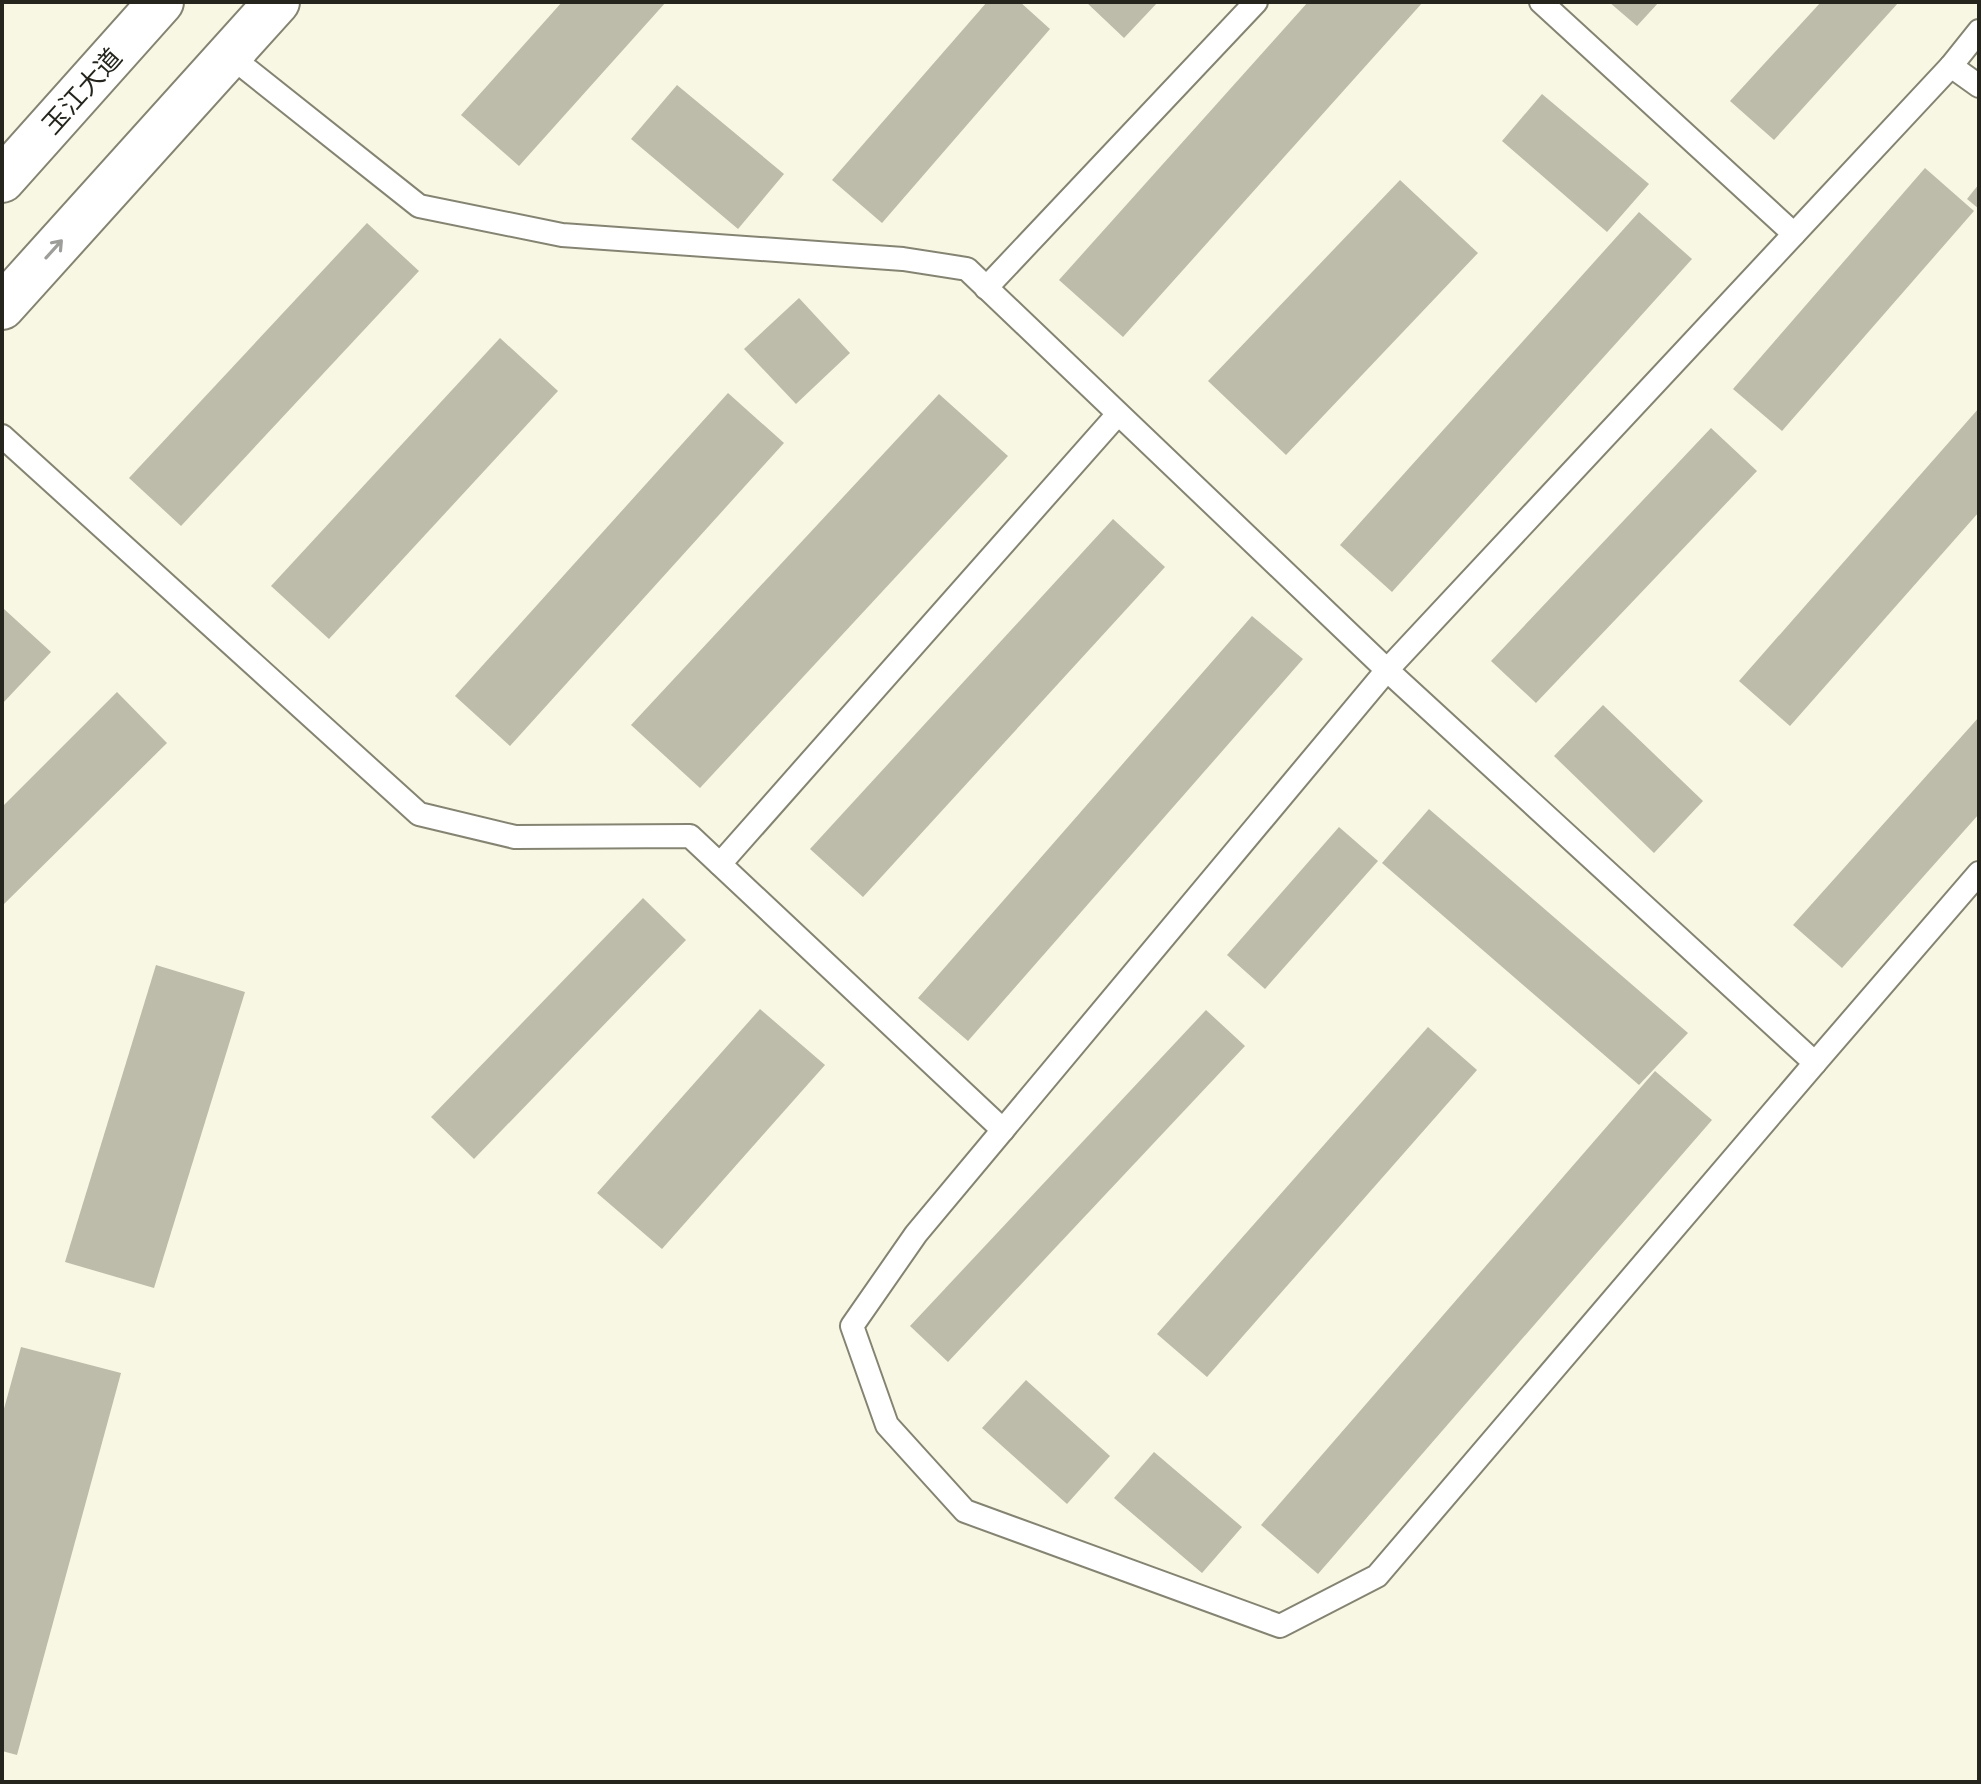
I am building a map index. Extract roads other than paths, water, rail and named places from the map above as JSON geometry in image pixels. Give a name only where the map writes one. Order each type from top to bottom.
[{"type":"main road","name":"玉江大道","points":[[2,180],[161,2]]},
{"type":"main road","points":[[2,307],[277,2]]},
{"type":"lane","points":[[986,288],[1256,2]]},
{"type":"lane","points":[[1541,2],[1794,234]]},
{"type":"lane","points":[[1979,31],[1951,66],[1387,670],[916,1234],[852,1326],[887,1425],[965,1511],[1280,1626],[1377,1576],[1979,873]]},
{"type":"lane","points":[[229,55],[419,206],[562,235],[903,259],[967,269],[1387,670],[1815,1063]]},
{"type":"lane","points":[[1951,66],[1979,86]]},
{"type":"lane","points":[[720,864],[1118,414]]},
{"type":"lane","points":[[2,436],[419,814],[515,837],[690,836],[1003,1130]]}]
